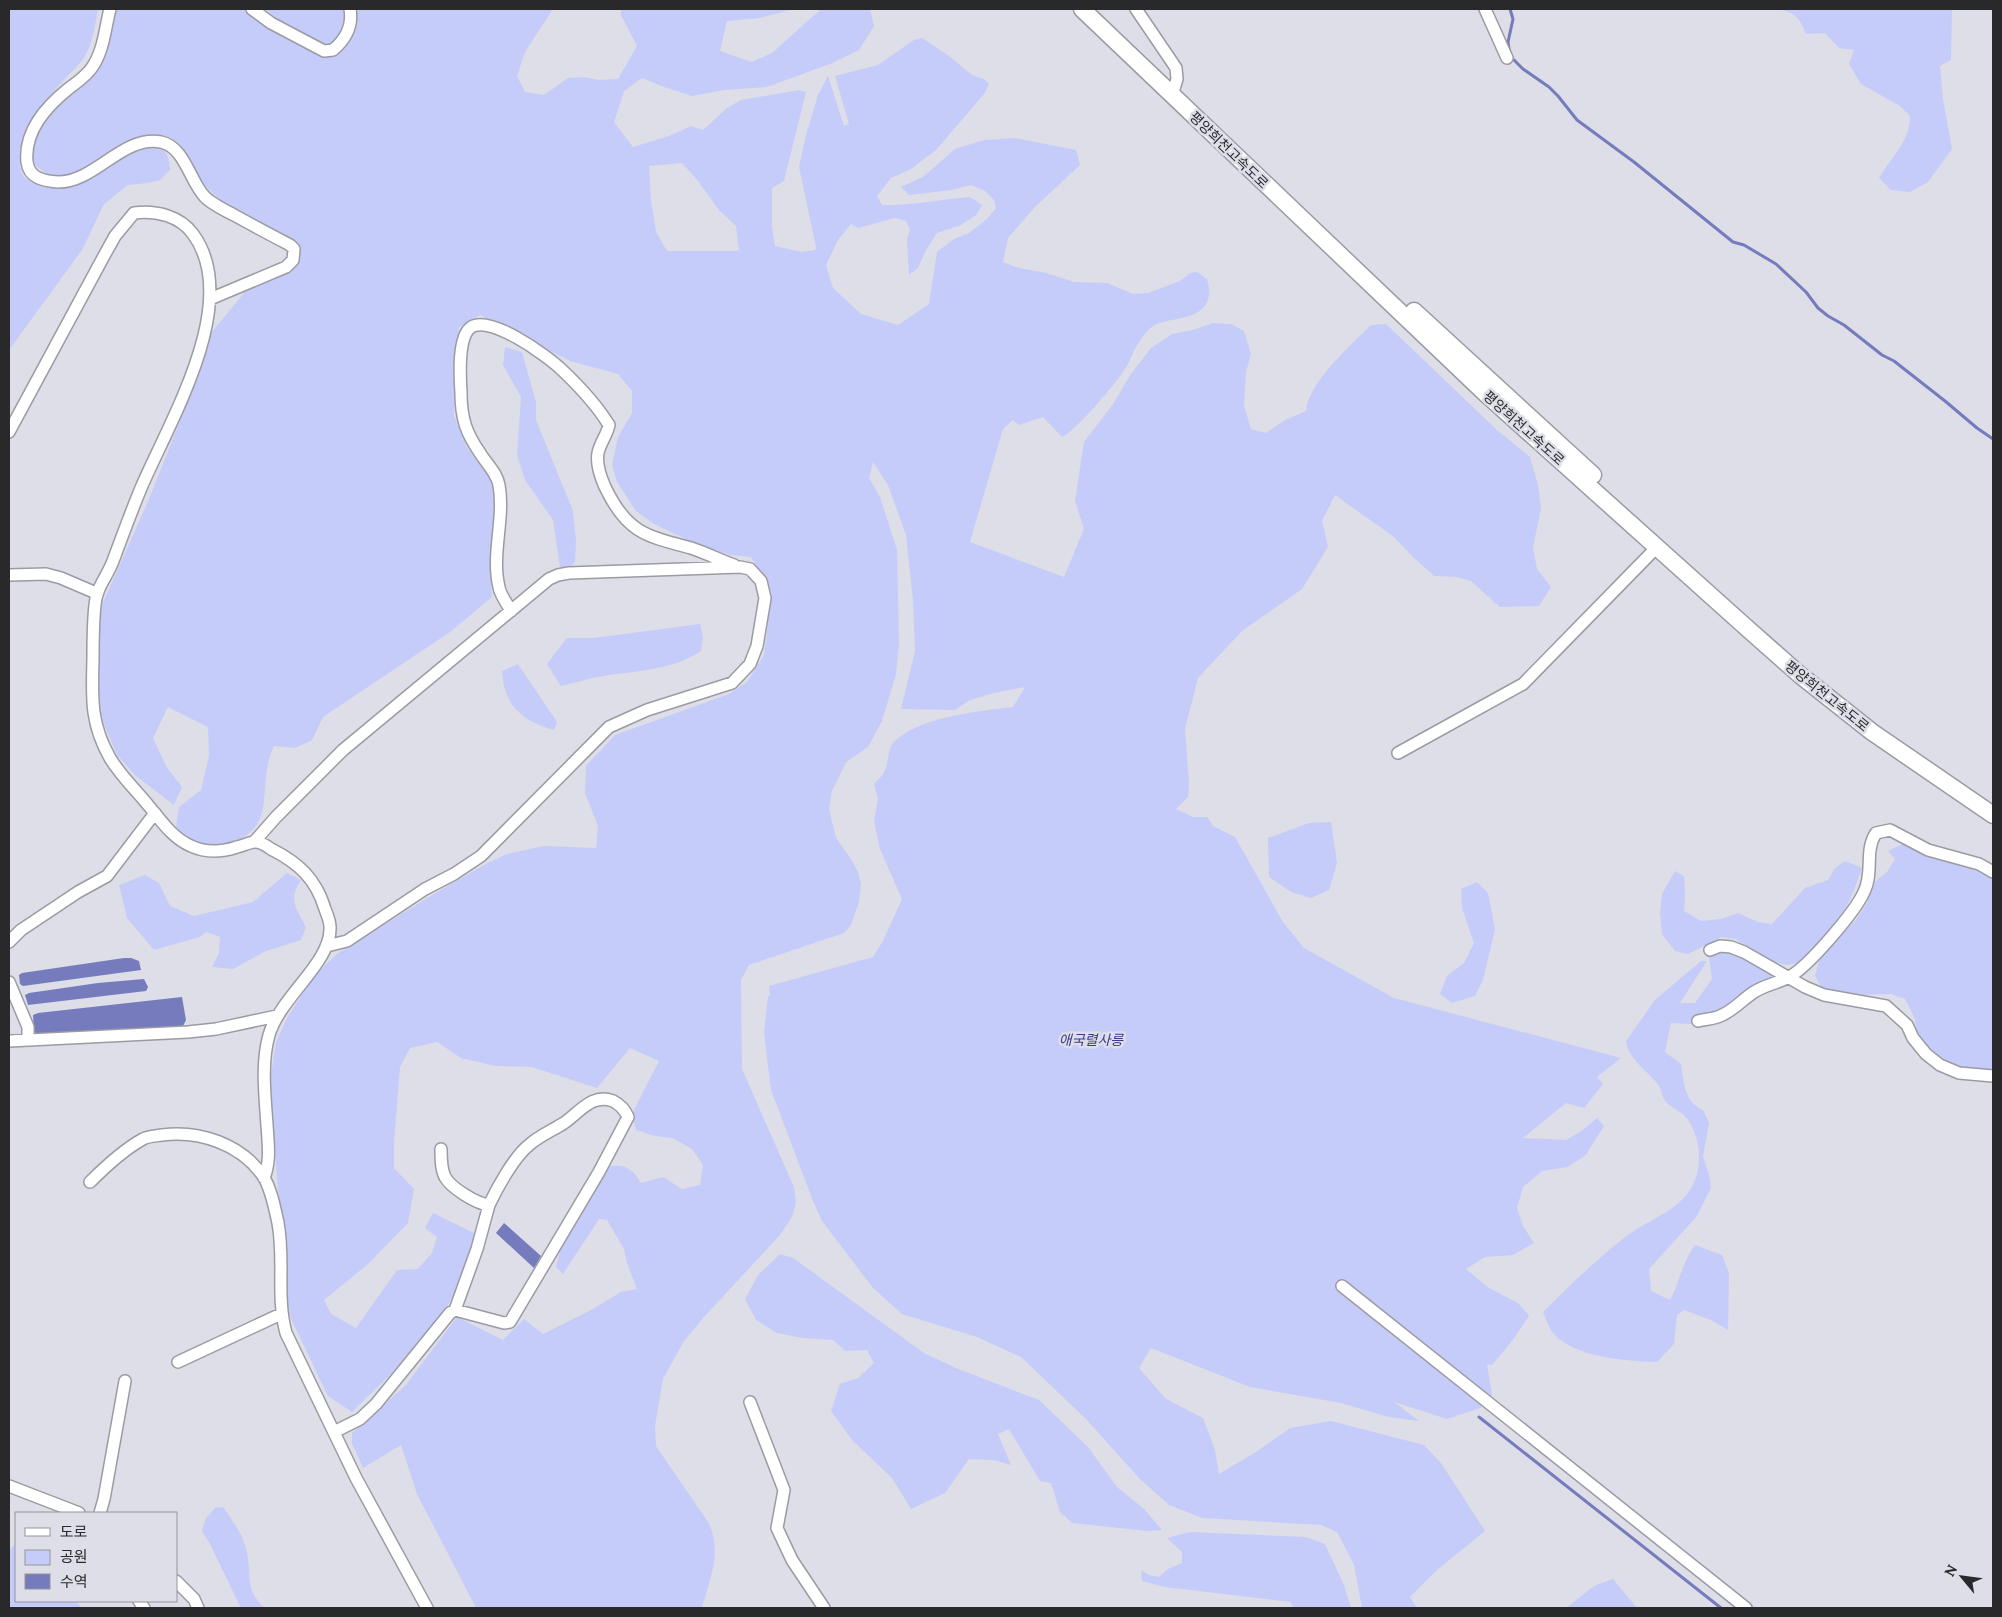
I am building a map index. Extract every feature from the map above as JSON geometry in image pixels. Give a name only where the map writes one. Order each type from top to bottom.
[{"type":"highway","name":"평양희천고속도로","points":[[1082,9],[1486,394],[1658,546],[1756,636],[1872,732],[1993,815]]},
{"type":"highway","name":"평양희천고속도로","points":[[1094,9],[1174,88],[1347,250],[1815,678],[1858,713],[1993,805]]},
{"type":"street","points":[[110,9],[102,48],[92,68],[51,104],[31,134],[27,155],[28,167],[33,176],[42,180],[70,181],[81,178],[126,149],[137,145],[162,142],[170,145],[187,164],[205,197],[294,249],[293,260],[286,266],[210,299]]},
{"type":"street","points":[[252,9],[272,23],[324,51],[333,50],[346,36],[351,20],[350,9]]},
{"type":"street","points":[[1136,9],[1176,68],[1177,80],[1174,88]]},
{"type":"street","points":[[1485,9],[1507,58]]},
{"type":"street","points":[[9,432],[115,236],[134,213],[152,211],[162,213],[188,228],[204,252],[209,270],[210,299],[201,342],[180,405],[141,488],[110,571],[96,593],[91,704],[96,725],[110,756],[155,813],[178,838],[188,845],[199,849],[224,851],[254,842],[276,817],[343,750],[539,586],[558,575],[740,567]]},
{"type":"street","points":[[327,946],[347,940],[481,856],[609,727],[647,710],[732,683],[750,664],[757,646],[765,598],[761,581],[750,569],[693,549],[654,539],[634,526],[612,500],[602,480],[597,455],[609,425],[599,409],[561,369],[525,342],[498,328],[484,324],[475,324],[468,329],[462,347],[462,412],[468,435],[499,482],[501,504],[496,574],[499,590],[511,611]]},
{"type":"street","points":[[1398,752],[1523,684],[1658,546]]},
{"type":"street","points":[[9,575],[46,574],[61,578],[96,593]]},
{"type":"street","points":[[9,942],[21,930],[78,892],[107,876],[155,813]]},
{"type":"street","points":[[1698,1021],[1718,1018],[1756,990],[1787,978],[1802,968],[1848,917],[1864,894],[1870,875],[1869,850],[1876,833],[1890,830],[1928,850],[1979,864],[1993,872]]},
{"type":"street","points":[[254,842],[265,845],[301,867],[317,886],[330,926],[327,946],[277,1016],[268,1039],[265,1078],[270,1165],[264,1178]]},
{"type":"street","points":[[1710,950],[1720,946],[1731,947],[1751,956],[1787,978],[1824,995],[1886,1006],[1907,1025],[1926,1054],[1940,1064],[1959,1073],[1993,1076]]},
{"type":"street","points":[[9,982],[28,1027],[28,1040]]},
{"type":"street","points":[[9,1041],[188,1032],[216,1029],[277,1016]]},
{"type":"street","points":[[334,1432],[360,1419],[376,1404],[443,1320],[455,1310],[477,1249],[488,1206],[505,1176],[528,1146],[567,1121],[592,1101],[604,1098],[618,1103],[624,1108],[628,1117],[608,1157],[510,1322],[504,1323],[455,1310]]},
{"type":"street","points":[[90,1182],[111,1161],[144,1138],[172,1134],[204,1136],[219,1141],[257,1168],[264,1178],[278,1224],[281,1314],[286,1333],[356,1478],[427,1608]]},
{"type":"street","points":[[441,1149],[441,1164],[446,1178],[472,1200],[488,1206]]},
{"type":"street","points":[[1342,1286],[1746,1608]]},
{"type":"street","points":[[178,1362],[281,1314]]},
{"type":"street","points":[[100,1512],[124,1382]]},
{"type":"street","points":[[750,1402],[784,1490],[777,1528],[792,1560],[824,1608]]},
{"type":"street","points":[[9,1486],[76,1512]]},
{"type":"street","points":[[178,1583],[194,1599],[198,1608]]},
{"type":"green space","points":[[9,9],[98,9],[88,51],[37,112],[29,127],[20,160],[20,169],[28,180],[50,187],[63,188],[74,186],[82,183],[118,159],[133,151],[147,147],[158,147],[166,154],[170,170],[160,180],[128,185],[104,204],[82,250],[9,350]]},
{"type":"green space","name":"애국렬사릉","points":[[116,9],[245,9],[300,46],[320,53],[338,55],[353,9],[553,9],[525,52],[517,76],[525,92],[544,95],[568,78],[618,79],[637,46],[621,15],[621,9],[794,9],[759,18],[727,21],[720,51],[752,62],[772,53],[821,9],[870,9],[874,26],[859,50],[830,64],[767,87],[724,90],[692,96],[642,78],[624,91],[614,122],[633,147],[669,136],[691,126],[703,130],[727,108],[741,100],[799,90],[806,92],[784,181],[772,188],[772,227],[775,246],[802,252],[815,250],[816,247],[799,167],[818,95],[828,76],[844,126],[849,124],[835,76],[878,65],[914,40],[922,38],[949,56],[972,75],[984,79],[989,84],[984,94],[936,150],[911,169],[891,178],[877,196],[882,205],[970,197],[982,205],[976,215],[961,225],[937,233],[926,250],[918,268],[909,275],[907,239],[910,230],[906,221],[895,218],[858,228],[851,224],[838,240],[826,265],[833,288],[861,314],[898,325],[929,304],[937,252],[954,239],[969,233],[987,219],[996,208],[994,200],[985,191],[971,185],[952,190],[909,195],[901,187],[923,177],[955,149],[984,140],[1015,138],[1076,150],[1080,165],[1035,207],[1008,238],[1003,262],[1074,282],[1107,283],[1133,294],[1148,293],[1180,281],[1190,273],[1197,272],[1207,279],[1209,294],[1207,302],[1202,309],[1189,316],[1164,322],[1150,328],[1135,348],[1128,364],[1116,381],[1098,404],[1069,432],[1062,437],[1043,417],[1019,425],[1013,420],[1003,429],[970,542],[1064,577],[1084,529],[1075,501],[1084,442],[1113,404],[1131,374],[1151,348],[1172,334],[1193,330],[1213,323],[1231,324],[1244,331],[1251,354],[1246,372],[1244,406],[1251,429],[1266,433],[1285,420],[1306,411],[1314,389],[1342,354],[1371,325],[1386,324],[1497,430],[1530,457],[1538,485],[1541,509],[1533,547],[1537,569],[1551,587],[1539,606],[1500,607],[1471,581],[1456,577],[1434,576],[1394,537],[1335,495],[1322,521],[1328,547],[1302,589],[1242,631],[1198,678],[1185,729],[1189,783],[1188,797],[1176,809],[1193,817],[1207,817],[1213,826],[1235,837],[1283,922],[1304,948],[1394,998],[1621,1058],[1597,1077],[1603,1084],[1584,1108],[1566,1103],[1523,1138],[1566,1140],[1583,1130],[1597,1118],[1604,1126],[1585,1156],[1567,1167],[1542,1171],[1523,1187],[1517,1208],[1523,1226],[1534,1243],[1513,1255],[1485,1257],[1466,1269],[1489,1288],[1518,1303],[1529,1316],[1492,1365],[1487,1364],[1492,1395],[1483,1407],[1447,1419],[1394,1402],[1419,1421],[1389,1417],[1341,1403],[1250,1387],[1151,1348],[1139,1368],[1166,1399],[1203,1418],[1215,1450],[1219,1474],[1256,1452],[1290,1428],[1331,1421],[1424,1445],[1441,1463],[1485,1531],[1437,1570],[1410,1597],[1417,1608],[1362,1608],[1354,1565],[1337,1532],[1321,1525],[1202,1518],[1169,1505],[1140,1479],[1086,1419],[1021,1357],[977,1337],[902,1314],[873,1288],[822,1221],[771,1090],[764,1033],[768,996],[770,995],[769,986],[873,957],[883,941],[902,899],[880,849],[874,821],[878,799],[874,784],[886,769],[893,743],[904,734],[933,721],[966,713],[1013,707],[1025,687],[970,700],[955,710],[901,709],[915,651],[913,601],[906,535],[888,485],[873,462],[869,478],[880,497],[897,550],[899,644],[896,674],[882,721],[868,747],[846,762],[832,791],[829,809],[836,838],[858,872],[861,884],[859,902],[851,925],[844,933],[749,965],[741,980],[742,1069],[794,1187],[796,1203],[792,1217],[780,1235],[684,1341],[663,1379],[655,1426],[656,1446],[708,1522],[715,1544],[714,1565],[702,1608],[476,1608],[417,1494],[401,1445],[363,1468],[352,1443],[352,1433],[405,1386],[457,1317],[503,1340],[524,1319],[543,1334],[591,1310],[621,1292],[637,1289],[624,1249],[607,1220],[599,1219],[563,1274],[556,1267],[562,1244],[608,1167],[619,1166],[628,1168],[641,1183],[663,1177],[682,1189],[700,1185],[703,1165],[692,1149],[673,1138],[655,1136],[636,1130],[632,1114],[659,1061],[630,1048],[597,1088],[532,1067],[496,1066],[461,1058],[437,1042],[410,1048],[400,1067],[394,1142],[394,1168],[414,1189],[408,1223],[368,1264],[324,1300],[331,1314],[356,1328],[397,1270],[418,1269],[432,1253],[437,1237],[425,1228],[433,1213],[476,1234],[465,1271],[445,1311],[397,1368],[352,1412],[328,1396],[291,1319],[285,1286],[284,1225],[278,1191],[272,1106],[271,1075],[276,1042],[287,1018],[313,977],[337,954],[432,895],[507,854],[544,846],[596,848],[598,826],[585,793],[586,766],[615,735],[729,694],[747,682],[764,655],[772,593],[751,557],[730,555],[696,544],[654,524],[636,511],[617,482],[612,465],[618,437],[632,413],[632,391],[618,374],[570,361],[480,315],[459,327],[455,362],[454,416],[467,448],[494,483],[496,508],[491,579],[492,597],[450,632],[323,717],[312,740],[295,748],[274,746],[266,776],[260,819],[253,830],[240,839],[221,844],[207,845],[196,843],[176,828],[179,807],[201,790],[209,756],[208,727],[168,707],[153,738],[166,766],[182,787],[174,805],[136,776],[117,755],[103,722],[97,696],[98,647],[102,605],[149,499],[197,376],[199,360],[211,333],[248,288],[291,272],[298,256],[224,203],[202,182],[178,143],[165,136],[144,138],[124,143],[89,167],[71,176],[50,175],[31,162],[35,139],[49,112],[89,81],[100,65],[107,47]],"holes":[[[682,163],[719,210],[736,226],[739,250],[667,251],[656,232],[651,200],[649,166]]]},
{"type":"green space","points":[[266,9],[347,9],[347,18],[340,36],[334,44],[325,43],[306,38],[297,33]]},
{"type":"green space","points":[[1779,9],[1952,9],[1951,60],[1940,66],[1943,99],[1952,149],[1928,182],[1910,192],[1891,190],[1879,178],[1907,134],[1910,116],[1900,106],[1861,84],[1849,64],[1854,50],[1839,48],[1825,33],[1806,34],[1797,17]]},
{"type":"green space","points":[[505,347],[522,352],[536,402],[536,420],[573,511],[576,541],[575,562],[567,570],[560,567],[553,520],[525,480],[517,455],[521,397],[503,365]]},
{"type":"green space","points":[[700,624],[703,637],[701,651],[666,666],[598,677],[561,686],[547,664],[567,638],[594,638]]},
{"type":"green space","points":[[518,664],[557,722],[554,730],[532,722],[516,710],[506,693],[502,671]]},
{"type":"green space","points":[[1331,822],[1337,863],[1329,890],[1311,898],[1291,892],[1269,877],[1268,838],[1309,823]]},
{"type":"green space","points":[[1907,842],[1966,863],[1993,876],[1993,1070],[1967,1069],[1953,1065],[1933,1053],[1917,1036],[1915,1019],[1905,999],[1891,994],[1852,995],[1822,989],[1815,976],[1820,957],[1827,945],[1839,937],[1855,921],[1867,903],[1873,883],[1887,872],[1895,859],[1888,851]]},
{"type":"green space","points":[[1845,861],[1862,868],[1853,893],[1841,918],[1799,963],[1786,965],[1766,960],[1736,939],[1721,937],[1688,954],[1675,951],[1662,934],[1660,913],[1662,894],[1675,871],[1684,876],[1684,911],[1701,921],[1721,919],[1738,913],[1758,922],[1772,924],[1805,888],[1828,880],[1835,868]]},
{"type":"green space","points":[[287,873],[301,880],[294,899],[306,927],[301,940],[266,951],[233,969],[212,967],[219,953],[220,937],[206,932],[200,937],[154,950],[127,918],[119,885],[145,875],[159,883],[170,906],[194,916],[253,902]]},
{"type":"green space","points":[[1477,882],[1488,893],[1495,929],[1483,980],[1475,996],[1452,1003],[1440,994],[1447,976],[1464,963],[1474,943],[1462,908],[1461,889]]},
{"type":"green space","points":[[1717,950],[1725,950],[1750,958],[1764,967],[1776,979],[1719,1013],[1701,1013],[1691,1024],[1671,1023],[1665,1052],[1681,1064],[1688,1097],[1703,1110],[1709,1123],[1703,1157],[1711,1188],[1697,1216],[1649,1269],[1651,1291],[1670,1300],[1687,1258],[1695,1245],[1722,1255],[1729,1273],[1728,1330],[1711,1320],[1684,1310],[1677,1315],[1674,1344],[1657,1362],[1631,1361],[1587,1353],[1574,1348],[1553,1333],[1543,1312],[1583,1273],[1625,1237],[1679,1203],[1694,1183],[1699,1164],[1698,1146],[1690,1123],[1683,1114],[1665,1101],[1657,1083],[1630,1053],[1626,1041],[1655,1000],[1701,961],[1707,961],[1680,1003],[1695,1003],[1712,979],[1709,957]]},
{"type":"green space","points":[[780,1254],[793,1258],[924,1353],[956,1368],[1039,1400],[1088,1447],[1117,1487],[1144,1509],[1162,1530],[1148,1531],[1072,1523],[1060,1512],[1051,1483],[1040,1481],[1009,1429],[998,1434],[1011,1465],[994,1460],[969,1459],[945,1493],[911,1509],[892,1478],[852,1440],[831,1411],[840,1384],[858,1378],[874,1363],[867,1350],[845,1351],[833,1340],[802,1338],[777,1333],[756,1320],[745,1299],[758,1275]]},
{"type":"green space","points":[[223,1507],[237,1527],[245,1543],[251,1587],[257,1600],[264,1608],[241,1608],[202,1531],[206,1518],[215,1508]]},
{"type":"green space","points":[[1190,1532],[1306,1537],[1325,1544],[1344,1585],[1351,1608],[1294,1608],[1290,1602],[1165,1587],[1142,1581],[1141,1570],[1149,1575],[1159,1577],[1168,1569],[1182,1563],[1182,1552],[1167,1538]]},
{"type":"green space","points":[[15,1544],[15,1602],[77,1602],[82,1608],[9,1608],[9,1550]]},
{"type":"green space","points":[[1613,1579],[1637,1608],[1566,1608],[1594,1586]]},
{"type":"water","points":[[124,958],[139,961],[141,970],[23,986],[20,984],[19,975],[22,973]]},
{"type":"water","points":[[144,979],[148,987],[146,991],[28,1005],[25,995],[98,983]]},
{"type":"water","points":[[182,997],[186,1020],[183,1026],[38,1035],[34,1031],[33,1015],[38,1013]]},
{"type":"water","points":[[504,1223],[541,1256],[534,1268],[496,1233]]},
{"type":"waterway","points":[[1510,9],[1513,19],[1508,42],[1510,56],[1523,69],[1549,87],[1577,120],[1634,162],[1733,242],[1744,245],[1776,264],[1806,292],[1818,308],[1844,325],[1882,355],[1894,361],[1993,439]]},
{"type":"waterway","points":[[1479,1417],[1721,1608]]}]
